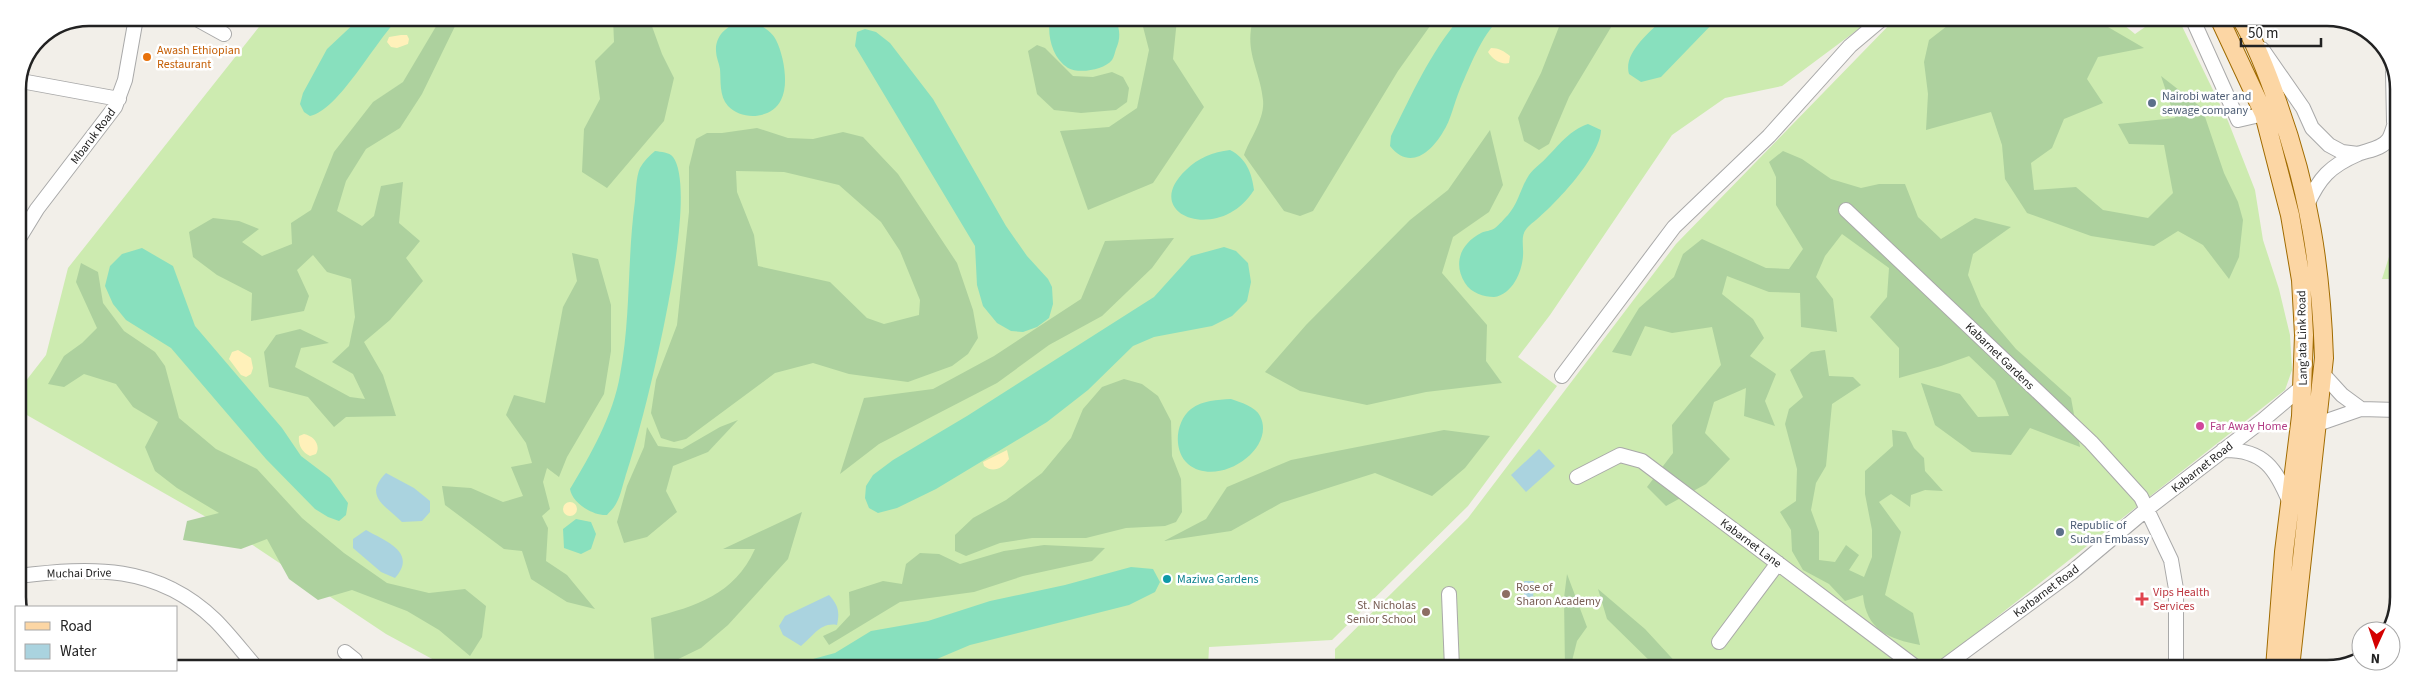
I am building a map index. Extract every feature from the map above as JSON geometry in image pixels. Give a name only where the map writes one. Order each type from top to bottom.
[{"type":"main road","name":"Lang'ata Link Road","points":[[2223,26],[2264,114],[2290,215],[2301,280],[2304,335],[2315,382],[2315,425],[2291,660]]},
{"type":"main road","name":"Lang'ata Link Road","points":[[2246,27],[2267,71],[2291,138],[2308,205],[2317,252],[2322,311],[2324,358],[2315,382],[2290,504],[2284,552],[2276,660]]},
{"type":"street","name":"Mbaruk Road","points":[[26,227],[37,209],[119,99],[125,80],[135,26]]},
{"type":"street","points":[[210,26],[224,34]]},
{"type":"street","points":[[1562,376],[1674,227],[1769,136],[1850,46],[1874,26]]},
{"type":"street","points":[[2196,26],[2238,120],[2264,114]]},
{"type":"street","points":[[2246,27],[2303,108],[2312,128],[2328,144],[2342,152],[2358,154]]},
{"type":"street","points":[[27,82],[119,99]]},
{"type":"street","points":[[2308,205],[2318,182],[2324,175],[2358,154],[2373,150],[2388,140],[2390,135]]},
{"type":"street","name":"Kabarnet Gardens","points":[[1846,210],[2091,442],[2129,482],[2147,509],[2171,560],[2176,589],[2176,660]]},
{"type":"street","points":[[2315,382],[2342,395],[2361,408]]},
{"type":"street","name":"Kabarnet Road","points":[[2147,509],[2315,382]]},
{"type":"street","points":[[2315,425],[2361,408],[2390,410]]},
{"type":"street","points":[[2223,450],[2240,450],[2256,456],[2272,466],[2280,479],[2290,504],[2306,520]]},
{"type":"street","name":"Kabarnet Lane","points":[[1577,478],[1620,455],[1642,461],[1906,660]]},
{"type":"street","name":"Karbarnet Road","points":[[1953,660],[2072,572],[2147,509]]},
{"type":"street","points":[[1719,642],[1778,564]]},
{"type":"street","name":"Muchai Drive","points":[[26,575],[87,570],[114,571],[159,582],[180,592],[215,620],[250,660]]},
{"type":"street","points":[[1449,594],[1452,660]]},
{"type":"street","points":[[345,652],[354,660]]},
{"type":"green space","points":[[260,26],[1863,26],[1782,86],[1725,98],[1672,135],[1550,315],[1518,357],[1557,386],[1468,506],[1332,640],[1209,647],[1208,660],[434,660],[386,634],[236,534],[26,415],[26,381],[46,355],[68,268]]},
{"type":"green space","points":[[351,26],[392,26],[345,88],[321,111],[310,116],[304,112],[300,104],[303,93],[327,49]]},
{"type":"green space","points":[[436,26],[455,26],[422,94],[400,128],[366,149],[346,181],[337,211],[362,226],[374,216],[381,186],[403,182],[399,223],[420,241],[406,258],[423,281],[390,320],[364,342],[383,375],[396,416],[346,417],[334,427],[308,397],[269,387],[264,352],[276,335],[300,329],[329,343],[301,348],[295,367],[350,397],[365,399],[353,374],[332,362],[349,346],[355,317],[351,279],[327,272],[313,255],[297,270],[309,296],[304,311],[251,321],[252,293],[217,275],[193,257],[189,232],[213,218],[239,221],[259,229],[242,242],[262,256],[292,244],[291,223],[311,210],[334,152],[373,102],[403,82]]},
{"type":"green space","points":[[613,26],[652,26],[662,54],[674,78],[664,121],[607,188],[582,172],[584,129],[600,99],[595,61],[614,42]]},
{"type":"green space","points":[[761,26],[774,36],[776,40],[781,54],[785,87],[781,100],[771,111],[756,116],[741,114],[728,106],[723,98],[716,45],[724,30],[729,27]]},
{"type":"green space","points":[[1049,26],[1118,26],[1118,45],[1112,60],[1108,63],[1097,69],[1078,71],[1068,68],[1058,58],[1054,52]]},
{"type":"green space","points":[[1143,26],[1176,26],[1173,59],[1204,107],[1153,183],[1088,210],[1060,131],[1109,127],[1137,108],[1149,50]]},
{"type":"green space","points":[[1252,26],[1430,26],[1398,71],[1313,211],[1300,216],[1284,211],[1244,155],[1262,114],[1263,107],[1261,89],[1251,51]]},
{"type":"green space","points":[[1454,26],[1493,26],[1476,52],[1446,127],[1438,140],[1419,156],[1412,158],[1404,157],[1390,146],[1391,136],[1430,60]]},
{"type":"green space","points":[[1559,26],[1612,26],[1569,97],[1549,144],[1539,150],[1524,141],[1518,118],[1541,73]]},
{"type":"green space","points":[[1656,26],[1710,26],[1661,77],[1641,82],[1629,74],[1628,66],[1633,51]]},
{"type":"green space","points":[[1888,26],[2125,26],[2135,34],[2146,26],[2182,26],[2228,121],[2255,190],[2263,240],[2279,289],[2290,335],[2292,370],[2285,390],[1942,660],[1335,660],[1335,649],[1468,518],[1676,244]]},
{"type":"green space","points":[[1947,26],[2106,26],[2144,48],[2098,57],[2087,79],[2103,103],[2064,119],[2052,148],[2031,163],[2034,190],[2076,187],[2103,210],[2148,218],[2173,193],[2164,145],[2129,144],[2118,124],[2175,118],[2161,76],[2202,108],[2224,173],[2238,202],[2243,220],[2239,257],[2229,279],[2203,245],[2178,231],[2154,246],[2091,236],[2027,213],[2005,179],[2002,145],[1991,112],[1926,130],[1928,94],[1924,62],[1929,40]]},
{"type":"green space","points":[[865,29],[876,32],[890,43],[933,99],[1006,226],[1027,256],[1048,279],[1052,287],[1053,304],[1049,318],[1037,327],[1023,332],[1011,331],[997,323],[983,306],[977,285],[975,246],[855,46],[857,32]]},
{"type":"green space","points":[[1037,45],[1045,48],[1073,76],[1093,77],[1112,72],[1123,77],[1129,88],[1127,102],[1116,110],[1081,113],[1054,110],[1037,94],[1028,51]]},
{"type":"green space","points":[[1588,124],[1601,130],[1599,141],[1593,154],[1562,195],[1524,232],[1521,269],[1515,282],[1506,292],[1494,297],[1474,292],[1465,283],[1459,269],[1461,255],[1468,243],[1481,233],[1493,229],[1500,224],[1517,201],[1531,172],[1566,137]]},
{"type":"green space","points":[[757,128],[788,138],[813,139],[843,132],[863,137],[898,174],[957,263],[973,310],[978,338],[968,354],[952,366],[908,382],[849,374],[813,363],[775,373],[686,439],[674,442],[661,438],[651,413],[656,380],[677,325],[689,212],[689,167],[696,139],[707,133]],"holes":[[[736,171],[784,172],[839,185],[881,222],[900,251],[920,300],[919,315],[884,324],[867,318],[830,282],[758,266],[754,235],[737,192]]]},
{"type":"green space","points":[[1490,130],[1503,185],[1489,212],[1453,237],[1442,273],[1487,325],[1486,361],[1502,383],[1426,392],[1367,405],[1300,391],[1265,372],[1306,325],[1410,220],[1448,190]]},
{"type":"green space","points":[[1230,150],[1240,157],[1247,167],[1252,178],[1254,190],[1239,207],[1222,216],[1205,220],[1189,218],[1177,211],[1172,200],[1174,186],[1186,170],[1206,156]]},
{"type":"green space","points":[[655,151],[667,153],[673,157],[680,180],[680,217],[675,263],[666,314],[644,413],[621,493],[607,515],[601,515],[579,504],[570,489],[607,420],[617,390],[626,332],[637,180],[642,165]]},
{"type":"green space","points":[[1783,151],[1802,159],[1831,179],[1861,188],[1879,184],[1905,184],[1918,217],[1941,239],[1975,218],[2011,227],[1973,254],[1968,275],[1981,306],[1994,323],[2016,349],[2071,398],[2080,447],[2030,428],[2011,455],[1972,452],[1935,425],[1921,383],[1960,394],[1978,417],[2009,416],[1995,381],[1969,356],[1899,378],[1899,348],[1870,317],[1887,297],[1889,268],[1842,234],[1825,256],[1816,277],[1833,299],[1837,332],[1801,327],[1800,293],[1769,292],[1727,276],[1722,294],[1753,319],[1764,338],[1750,356],[1776,374],[1765,401],[1775,426],[1744,416],[1746,388],[1714,402],[1705,433],[1730,459],[1706,484],[1666,506],[1647,487],[1673,453],[1672,425],[1721,365],[1712,327],[1672,333],[1645,326],[1631,356],[1612,352],[1639,308],[1674,277],[1683,254],[1702,239],[1766,268],[1789,269],[1803,249],[1776,205],[1776,177],[1769,162]]},
{"type":"green space","points":[[1174,238],[1152,268],[1102,316],[1049,345],[997,383],[879,444],[840,474],[864,398],[933,389],[994,356],[1081,299],[1105,241]]},
{"type":"green space","points":[[1224,247],[1236,251],[1248,263],[1251,282],[1247,301],[1232,316],[1212,326],[1154,337],[1133,346],[1088,390],[1047,422],[936,489],[897,508],[878,513],[869,508],[865,498],[866,486],[873,475],[893,460],[967,416],[1154,297],[1191,256]]},
{"type":"green space","points":[[142,248],[173,266],[195,326],[282,428],[301,456],[330,478],[348,503],[346,515],[339,521],[315,509],[266,459],[171,348],[126,320],[113,304],[105,286],[110,266],[122,254]]},
{"type":"green space","points":[[572,253],[598,259],[611,305],[611,351],[604,394],[567,457],[559,477],[547,468],[543,482],[550,509],[542,516],[548,528],[546,561],[567,575],[595,609],[567,602],[531,579],[522,551],[504,549],[445,505],[442,486],[471,488],[503,502],[523,496],[511,467],[532,463],[526,443],[506,415],[514,395],[545,403],[563,307],[577,281]]},
{"type":"green space","points":[[2390,254],[2390,279],[2382,279]]},
{"type":"green space","points":[[81,263],[98,272],[103,303],[124,331],[155,352],[165,366],[179,418],[216,449],[257,469],[302,518],[344,553],[387,583],[429,593],[465,589],[486,606],[482,637],[470,656],[439,630],[407,611],[352,590],[318,600],[289,579],[267,539],[241,549],[183,540],[187,521],[219,513],[177,488],[155,471],[145,447],[158,422],[133,407],[116,384],[84,374],[64,387],[48,384],[64,356],[82,343],[97,328],[76,282]]},
{"type":"green space","points":[[1825,350],[1829,376],[1853,377],[1861,385],[1832,404],[1826,466],[1816,483],[1811,510],[1819,532],[1819,560],[1835,562],[1846,545],[1859,555],[1849,570],[1864,577],[1872,557],[1872,530],[1865,494],[1865,471],[1893,446],[1892,430],[1906,432],[1914,448],[1924,458],[1925,471],[1943,491],[1925,490],[1911,495],[1910,507],[1891,494],[1879,502],[1901,532],[1885,595],[1913,613],[1920,645],[1898,640],[1881,631],[1869,617],[1863,595],[1845,601],[1829,584],[1803,570],[1792,551],[1791,530],[1780,512],[1796,501],[1797,469],[1785,424],[1789,409],[1803,397],[1790,370],[1811,352]]},
{"type":"green space","points":[[1124,379],[1142,384],[1158,396],[1171,421],[1172,456],[1181,479],[1182,512],[1176,522],[1165,526],[1126,528],[1086,538],[1032,538],[1000,543],[966,556],[955,551],[955,535],[973,518],[1006,500],[1042,473],[1071,438],[1083,409],[1102,387]]},
{"type":"green space","points":[[1231,399],[1247,405],[1260,416],[1263,429],[1260,441],[1253,452],[1242,462],[1214,472],[1200,470],[1188,464],[1180,452],[1178,444],[1179,429],[1182,421],[1191,409],[1200,404]]},
{"type":"green space","points":[[738,420],[708,452],[673,466],[666,491],[677,512],[647,537],[624,543],[617,522],[627,486],[644,447],[647,427],[658,446],[682,449],[720,427]]},
{"type":"green space","points":[[1444,430],[1490,436],[1465,468],[1432,496],[1375,473],[1281,503],[1231,531],[1164,541],[1206,519],[1227,487],[1291,460]]},
{"type":"green space","points":[[802,512],[788,559],[728,625],[701,648],[676,660],[654,660],[651,618],[698,603],[725,588],[746,565],[755,549],[723,549]]},
{"type":"green space","points":[[576,519],[591,522],[596,534],[591,549],[581,554],[564,548],[563,529]]},
{"type":"green space","points":[[1044,545],[1105,548],[1092,561],[1023,576],[974,592],[900,602],[829,645],[823,636],[836,630],[850,615],[849,592],[883,581],[902,584],[906,564],[920,553],[939,554],[960,564],[1004,551]]},
{"type":"green space","points":[[1131,567],[1153,569],[1160,582],[1155,592],[1129,605],[970,645],[935,660],[809,660],[835,653],[871,631],[928,621],[990,601],[1065,585]]},
{"type":"green space","points":[[1567,574],[1587,627],[1577,641],[1572,660],[1565,660],[1564,598]]},
{"type":"green space","points":[[1598,589],[1645,629],[1674,660],[1649,660],[1607,619]]},
{"type":"sand","points":[[407,35],[409,39],[408,44],[397,48],[391,47],[387,42],[389,37]]},
{"type":"sand","points":[[1491,48],[1501,50],[1510,56],[1509,63],[1503,63],[1494,59],[1488,52]]},
{"type":"sand","points":[[238,350],[251,358],[253,368],[251,374],[246,377],[241,375],[229,359],[232,352]]},
{"type":"sand","points":[[304,434],[316,441],[318,447],[316,454],[310,456],[301,448],[299,436]]},
{"type":"sand","points":[[1007,450],[1009,459],[1003,465],[997,469],[984,466],[983,462]]},
{"type":"sand","points":[[567,502],[573,502],[577,509],[573,516],[567,516],[563,512],[563,506]]},
{"type":"water","points":[[1539,449],[1555,466],[1526,492],[1511,475]]},
{"type":"water","points":[[386,473],[414,488],[430,501],[430,512],[422,521],[402,522],[379,500],[376,488]]},
{"type":"water","points":[[366,530],[390,543],[401,554],[403,561],[401,569],[395,578],[381,572],[353,548],[353,539]]},
{"type":"water","points":[[1524,581],[1534,581],[1533,600],[1524,600]]},
{"type":"water","points":[[829,595],[838,608],[837,625],[821,628],[801,646],[783,635],[779,626],[785,616]]},
{"type":"place","name":"Awash Ethiopian Restaurant","points":[[147,57]]},
{"type":"place","name":"Nairobi water and sewage company","points":[[2152,103]]},
{"type":"place","name":"Far Away Home","points":[[2200,426]]},
{"type":"place","name":"Republic of Sudan Embassy","points":[[2060,532]]},
{"type":"place","name":"Maziwa Gardens","points":[[1167,579]]},
{"type":"place","name":"Rose of Sharon Academy","points":[[1506,594]]},
{"type":"place","name":"Vips Health Services","points":[[2142,599]]},
{"type":"place","name":"St. Nicholas Senior School","points":[[1426,612]]}]
